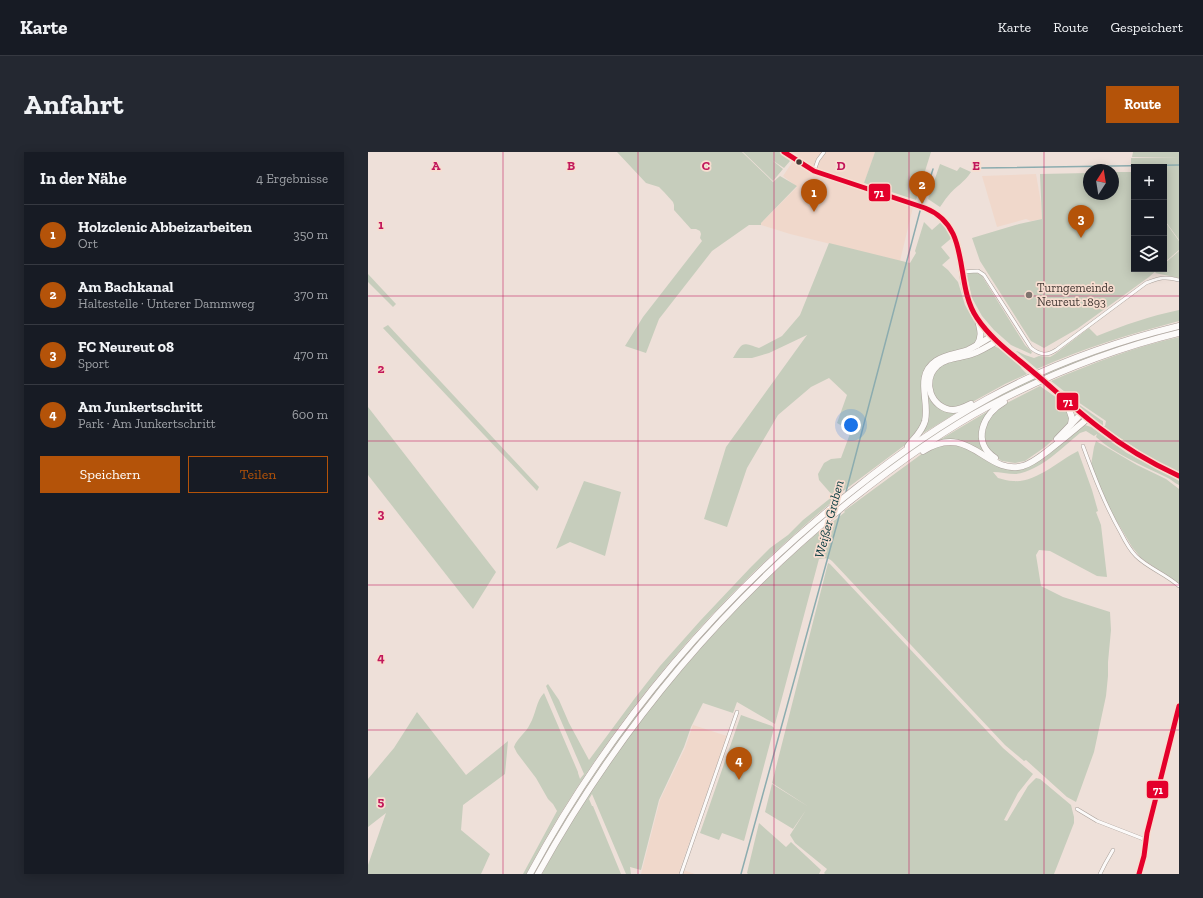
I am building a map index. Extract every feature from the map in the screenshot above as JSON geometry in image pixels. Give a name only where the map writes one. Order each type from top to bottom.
[{"type":"highway","points":[[978,320],[981,334],[978,345]]},
{"type":"highway","points":[[530,874],[586,781],[626,723],[665,674],[702,631],[743,588],[793,540],[839,501],[903,452],[932,432],[987,399],[1037,375],[1091,353],[1132,338],[1179,326]]},
{"type":"highway","points":[[538,874],[567,823],[598,775],[637,720],[667,682],[719,623],[793,549],[844,506],[900,463],[958,424],[988,407],[1026,387],[1066,369],[1156,338],[1179,333]]},
{"type":"highway","points":[[903,452],[917,436],[924,425],[926,411],[924,384],[930,367],[942,357],[964,351],[994,338]]},
{"type":"highway","points":[[987,399],[978,400],[961,409],[953,410],[946,408],[939,405],[933,399],[929,389],[929,379],[934,370],[943,362],[976,353],[994,338]]},
{"type":"highway","points":[[1026,387],[1020,393],[999,405],[986,419],[983,428],[982,440],[986,450],[1001,462],[1010,464],[1025,462],[1036,456],[1056,440],[1081,414]]},
{"type":"highway","points":[[1067,403],[1072,418],[1071,424]]},
{"type":"highway","points":[[900,463],[910,460],[934,446],[950,442],[971,447],[1001,465],[1014,467],[1024,466],[1038,458],[1087,419]]},
{"type":"main road","points":[[919,206],[924,208]]},
{"type":"main road","points":[[994,338],[1067,403],[1128,450],[1179,476]]},
{"type":"street","points":[[784,152],[814,171],[919,206]]},
{"type":"street","points":[[814,171],[818,160],[824,152]]},
{"type":"street","points":[[924,208],[938,215],[946,222],[956,238],[966,295],[978,320],[994,338]]},
{"type":"street","points":[[961,272],[978,272],[984,275],[1031,348],[1040,354],[1046,355],[1056,350],[1146,283],[1162,277],[1179,280]]},
{"type":"street","points":[[1083,446],[1107,508],[1130,549],[1143,562],[1179,586]]},
{"type":"street","points":[[1139,874],[1179,706]]},
{"type":"street","points":[[681,874],[737,712]]},
{"type":"street","points":[[1077,808],[1097,821],[1146,840]]},
{"type":"street","points":[[1100,874],[1113,850]]},
{"type":"shaded area","points":[[793,152],[875,152],[862,190],[913,207],[900,261],[790,234],[761,225],[761,223],[797,187],[783,176],[797,155]]},
{"type":"shaded area","points":[[1036,174],[1042,219],[1031,221],[1026,219],[997,227],[982,176]]},
{"type":"shaded area","points":[[693,725],[727,736],[680,869],[695,874],[641,874],[660,800],[685,748]]},
{"type":"green space","points":[[617,152],[742,152],[773,182],[780,176],[797,186],[761,223],[761,225],[749,225],[712,251],[659,319],[646,353],[625,346],[643,317],[702,241],[700,238],[701,234],[700,231],[696,229],[691,229],[674,210],[673,202],[659,187],[646,183]]},
{"type":"green space","points":[[743,152],[780,152],[790,161],[784,168],[772,160],[783,169],[773,181]]},
{"type":"green space","points":[[875,152],[931,152],[916,200],[864,183]]},
{"type":"green space","points":[[1133,152],[1179,152],[1179,157],[1132,157]]},
{"type":"green space","points":[[1179,157],[1179,240],[1167,223],[1167,164],[1131,164],[1131,158]]},
{"type":"green space","points":[[940,164],[957,171],[960,167],[971,172],[966,179],[946,198],[940,207],[928,199]]},
{"type":"green space","points":[[1119,172],[1131,172],[1131,272],[1155,272],[1077,329],[1044,348],[1031,341],[980,261],[972,238],[1042,219],[1040,174],[1083,173],[1083,200],[1119,200]]},
{"type":"green space","points":[[924,222],[932,230],[941,222],[954,236],[941,247],[950,258],[942,265],[958,282],[965,305],[979,330],[976,343],[929,366],[925,414],[920,429],[909,442],[838,495],[839,496],[755,571],[721,605],[658,676],[601,752],[549,832],[526,874],[523,874],[557,811],[514,747],[532,720],[539,700],[544,693],[580,779],[584,774],[546,686],[548,684],[559,700],[569,723],[589,760],[660,666],[700,621],[770,548],[788,535],[803,520],[833,496],[819,480],[818,474],[824,463],[831,459],[841,458],[851,431],[837,423],[847,395],[829,378],[811,387],[778,415],[747,468],[727,527],[704,519],[726,447],[807,335],[769,353],[752,358],[733,358],[743,345],[746,344],[759,348],[782,336],[800,315],[829,243],[910,263],[916,253],[915,251]]},
{"type":"green space","points":[[1167,224],[1179,241],[1179,250],[1167,260]]},
{"type":"green space","points":[[1179,251],[1179,278],[1155,273],[1167,272],[1167,261]]},
{"type":"green space","points":[[968,273],[977,273],[982,276],[1025,345],[1032,352],[1031,354],[1011,345],[994,330],[982,316],[972,298],[967,276]]},
{"type":"green space","points":[[368,274],[396,304],[393,307],[368,282]]},
{"type":"green space","points":[[1179,310],[1179,321],[1107,342],[1072,354],[1037,369],[1016,351],[1034,358],[1039,356],[1050,357],[1089,328],[1097,336],[1137,321]]},
{"type":"green space","points":[[388,325],[539,487],[537,491],[383,328]]},
{"type":"green space","points":[[1179,328],[1179,330],[1108,352],[1062,369],[995,400],[845,502],[845,499],[933,435],[964,415],[1002,394],[1082,358]]},
{"type":"green space","points":[[1179,337],[1179,473],[1155,461],[1108,430],[1107,431],[1054,387],[1103,421],[1103,426],[1105,426],[1106,421],[1051,381],[1114,356]]},
{"type":"green space","points":[[985,342],[989,342],[973,352],[938,363],[930,372],[927,378],[927,390],[931,400],[934,404],[956,413],[922,434],[928,416],[926,379],[931,368],[939,361],[968,352]]},
{"type":"green space","points":[[993,346],[999,348],[1022,367],[1021,368],[1027,374],[1005,384],[965,406],[954,408],[941,404],[931,390],[931,379],[940,366]]},
{"type":"green space","points":[[1040,386],[1057,398],[1067,411],[1069,414],[1069,425],[1045,447],[1025,461],[1015,463],[1002,461],[990,452],[984,439],[987,420],[1001,406]]},
{"type":"green space","points":[[368,407],[496,572],[473,609],[368,475]]},
{"type":"green space","points":[[990,410],[983,422],[987,454],[976,448],[936,442]]},
{"type":"green space","points":[[1085,425],[1091,427],[1127,453],[1179,481],[1179,485],[1112,449],[1096,437],[1097,434],[1094,436],[1086,431],[1080,433],[1058,452],[1033,469],[1015,474],[993,472],[998,478],[1011,481],[1022,481],[1038,475],[1078,451],[1098,511],[1096,512],[1101,525],[1107,577],[1097,576],[1050,551],[1039,550],[1036,555],[1041,586],[1063,597],[1110,612],[1111,630],[1106,696],[1094,752],[1076,802],[1067,797],[1026,760],[1024,761],[1005,745],[832,561],[827,558],[819,559],[775,724],[737,702],[733,713],[703,703],[659,800],[641,870],[630,867],[631,874],[626,874],[592,794],[589,799],[621,874],[542,874],[570,825],[634,730],[669,685],[706,642],[745,600],[829,523],[830,524],[845,512],[844,511],[923,453],[939,446],[959,445],[994,463],[1019,468]]},
{"type":"green space","points":[[1096,441],[1137,465],[1166,479],[1179,489],[1179,584],[1141,558],[1132,547],[1109,508],[1091,465]]},
{"type":"green space","points":[[584,481],[621,492],[605,556],[570,542],[556,549]]},
{"type":"green space","points":[[838,505],[837,508],[791,548],[748,589],[669,677],[633,723],[598,772],[535,874],[533,874],[580,796],[605,758],[659,686],[718,617],[782,554]]},
{"type":"green space","points":[[828,563],[1003,748],[1033,774],[1018,793],[1004,820],[1007,821],[1028,786],[1036,778],[1040,779],[1071,805],[1074,823],[1054,874],[825,874],[824,873],[827,869],[795,843],[790,835],[806,810],[793,829],[765,812],[772,784],[809,807],[772,783]]},
{"type":"green space","points":[[417,712],[466,775],[508,741],[505,774],[463,805],[461,830],[490,854],[481,874],[368,874],[368,865],[386,813],[368,827],[368,779],[394,748]]},
{"type":"green space","points":[[741,715],[774,728],[744,841],[722,833],[719,840],[700,833]]},
{"type":"green space","points":[[759,823],[786,847],[791,842],[821,870],[819,874],[748,874]]},
{"type":"waterway","points":[[980,168],[1179,165]]},
{"type":"waterway","name":"Weißer Graben","points":[[846,492],[920,211],[933,169]]},
{"type":"waterway","name":"Weißer Graben","points":[[741,874],[840,513]]},
{"type":"transit line","name":"71","points":[[784,152],[814,171],[925,208],[940,217],[950,228],[956,242],[970,304],[977,318],[989,333],[1002,346],[1075,408],[1119,443],[1138,455],[1179,476]]},
{"type":"transit line","name":"71","points":[[1139,874],[1144,856],[1147,833],[1179,706]]},
{"type":"place","name":"Am Bachkanal","points":[[922,204]]},
{"type":"place","name":"Holzclenic Abbeizarbeiten","points":[[814,212]]},
{"type":"place","name":"FC Neureut 08","points":[[1081,238]]},
{"type":"place","name":"Turngemeinde Neureut 1893","points":[[1029,295]]},
{"type":"place","name":"Am Junkertschritt","points":[[739,780]]}]
